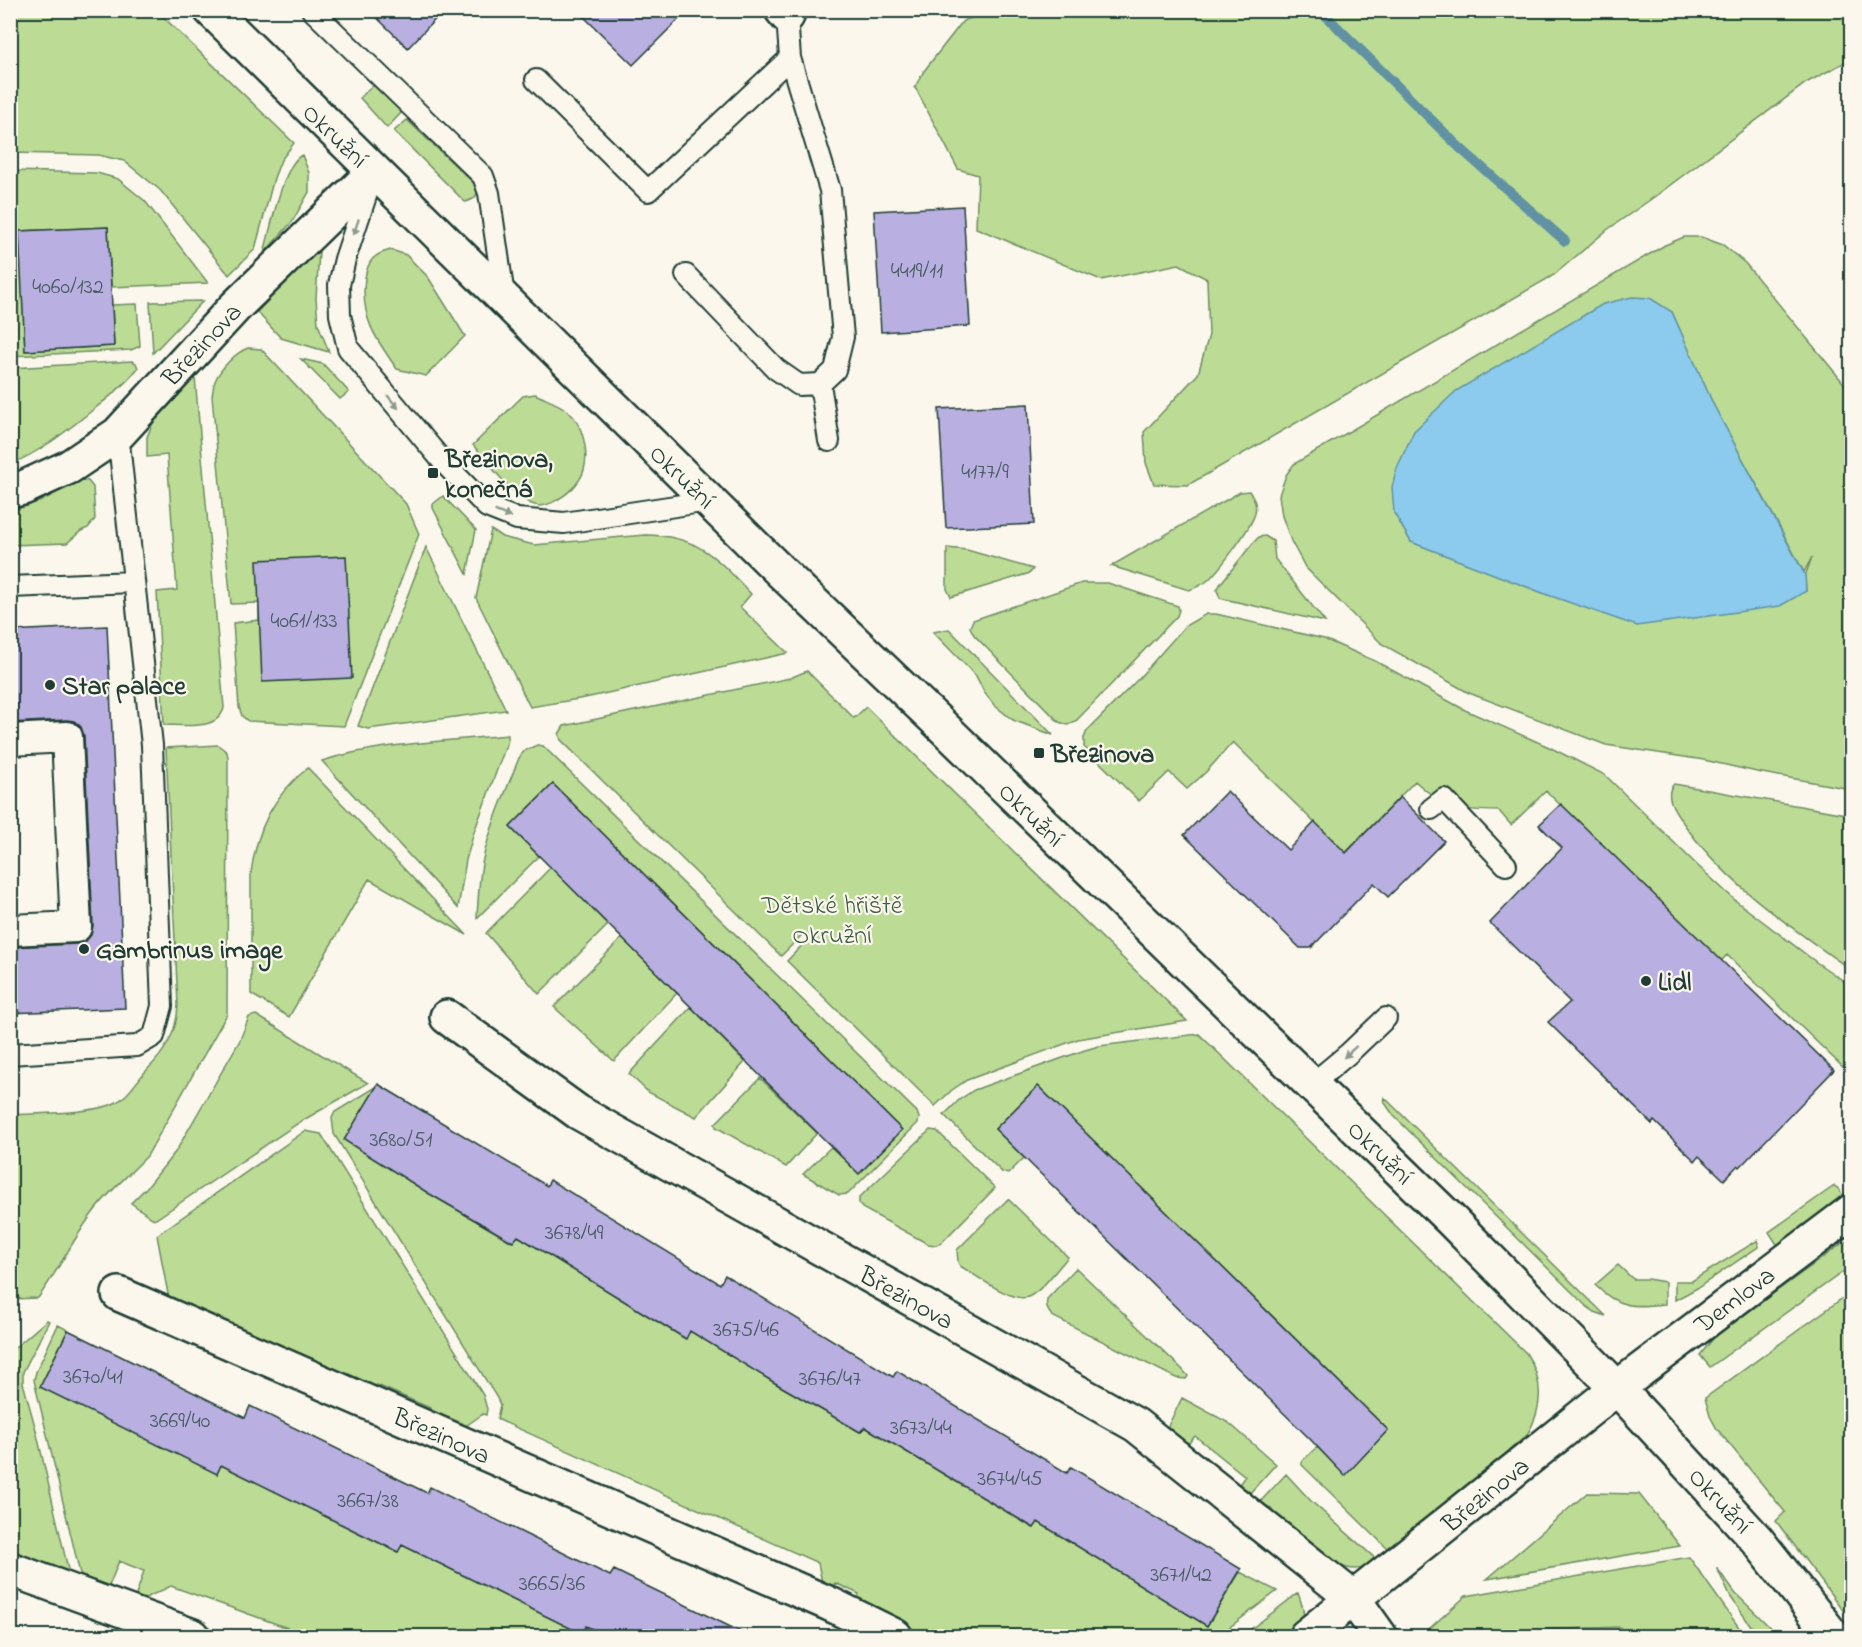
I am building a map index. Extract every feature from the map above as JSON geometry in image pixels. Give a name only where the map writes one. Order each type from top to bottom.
[{"type":"street","name":"Okružní","points":[[211,10],[707,500],[1451,1220],[1617,1388],[1757,1540],[1833,1636]]},
{"type":"street","name":"Březinova","points":[[10,491],[23,488],[69,467],[118,434],[236,306],[374,172]]},
{"type":"street","points":[[10,740],[68,737],[76,927],[10,930]]},
{"type":"street","name":"Březinova","points":[[447,1017],[578,1112],[1136,1425],[1353,1598],[1380,1636]]},
{"type":"street","name":"Demlova","points":[[1617,1388],[1851,1211]]},
{"type":"street","name":"Březinova","points":[[119,1294],[808,1595],[896,1636]]},
{"type":"street","name":"Březinova","points":[[1306,1636],[1617,1388]]},
{"type":"street","points":[[10,1569],[194,1636]]},
{"type":"lane","points":[[312,10],[483,176],[489,193],[504,297]]},
{"type":"lane","points":[[686,275],[776,369],[799,385],[820,384],[835,370],[843,337],[830,190],[790,58],[784,13]]},
{"type":"lane","points":[[536,80],[648,191],[790,58]]},
{"type":"lane","points":[[374,172],[345,259],[339,285],[340,315],[348,348],[444,463],[487,507],[517,519],[564,523],[707,500]]},
{"type":"lane","points":[[820,384],[830,441]]},
{"type":"lane","points":[[10,1054],[137,1046],[154,1035],[162,1006],[152,745],[118,434]]},
{"type":"lane","points":[[10,587],[134,582]]},
{"type":"lane","points":[[1431,808],[1444,799],[1506,865]]},
{"type":"lane","points":[[1312,1084],[1386,1018]]},
{"type":"green space","points":[[11,10],[157,11],[294,143],[281,160],[274,178],[255,249],[229,275],[160,190],[124,161],[98,155],[11,153]]},
{"type":"green space","points":[[989,11],[1851,11],[1851,59],[1806,83],[1607,230],[1554,275],[1188,485],[1154,484],[1146,463],[1144,432],[1198,374],[1209,335],[1207,279],[1179,264],[1101,280],[976,228],[978,175],[958,169],[915,87],[924,71],[963,21]]},
{"type":"green space","points":[[373,85],[402,112],[387,128],[360,98]]},
{"type":"green space","points":[[407,120],[478,187],[473,199],[465,202],[394,131]]},
{"type":"green space","points":[[302,155],[309,173],[309,192],[292,222],[264,253],[283,184],[295,161]]},
{"type":"green space","points":[[10,171],[97,173],[118,179],[145,201],[208,283],[111,287],[108,227],[20,231],[25,351],[114,346],[112,305],[137,304],[140,346],[131,350],[11,356]]},
{"type":"green space","points":[[1684,237],[1701,237],[1723,245],[1745,263],[1851,392],[1851,789],[1704,760],[1606,745],[1469,693],[1382,644],[1305,567],[1291,541],[1282,516],[1279,495],[1286,475],[1294,464],[1665,245]],"holes":[[[1672,312],[1714,406],[1804,572],[1812,557],[1805,576],[1806,591],[1548,595],[1411,542],[1394,513]]]},
{"type":"green space","points":[[391,250],[406,255],[428,277],[465,336],[426,376],[397,369],[376,337],[367,316],[364,292],[368,267],[376,256]]},
{"type":"green space","points":[[319,252],[316,298],[318,324],[329,352],[281,338],[257,312],[310,257]]},
{"type":"green space","points":[[203,301],[153,353],[150,302]]},
{"type":"green space","points":[[248,348],[261,349],[406,504],[419,534],[344,726],[248,721],[242,716],[239,707],[233,623],[259,620],[259,603],[231,604],[212,396],[217,376],[234,357]]},
{"type":"green space","points":[[301,359],[323,364],[349,392],[340,399]]},
{"type":"green space","points":[[132,361],[138,368],[109,397],[52,442],[11,464],[11,368]]},
{"type":"green space","points":[[195,377],[224,708],[215,720],[207,723],[190,726],[164,725],[157,592],[177,590],[167,455],[147,457],[147,437],[153,423]]},
{"type":"green space","points":[[535,394],[568,411],[578,423],[584,439],[586,455],[584,470],[573,488],[555,501],[541,506],[527,502],[519,496],[473,445],[523,396]]},
{"type":"green space","points":[[81,480],[88,481],[93,487],[95,519],[88,528],[67,543],[11,545],[11,511],[41,501]]},
{"type":"green space","points":[[1249,491],[1255,504],[1252,520],[1226,560],[1202,585],[1189,590],[1111,566],[1240,492]]},
{"type":"green space","points":[[443,496],[476,530],[467,574],[433,508],[433,504]]},
{"type":"green space","points":[[491,530],[502,537],[534,545],[645,535],[679,539],[693,544],[728,570],[751,594],[740,607],[788,653],[585,698],[530,707],[476,598]]},
{"type":"green space","points":[[1265,536],[1273,541],[1275,559],[1325,622],[1220,598],[1217,590],[1221,583],[1253,543],[1259,537]]},
{"type":"green space","points":[[426,547],[506,710],[368,729],[358,726]]},
{"type":"green space","points":[[947,548],[967,550],[1033,569],[1030,573],[951,597],[947,589]]},
{"type":"green space","points":[[1082,583],[1108,583],[1178,606],[1179,610],[1177,616],[1077,720],[1068,725],[1059,722],[974,635],[970,627],[973,620]]},
{"type":"green space","points":[[1206,614],[1216,614],[1324,639],[1375,661],[1465,710],[1549,747],[1605,775],[1736,901],[1851,986],[1851,1075],[1727,955],[1721,961],[1546,791],[1511,825],[1499,811],[1463,809],[1453,806],[1435,797],[1415,781],[1318,881],[1337,845],[1233,742],[1187,789],[1169,772],[1139,801],[1084,747],[1084,738],[1087,731],[1139,678],[1185,626]]},
{"type":"green space","points":[[949,629],[1053,735],[1013,720],[994,705],[976,676],[933,632]]},
{"type":"green space","name":"Dětské hřiště Okružní","points":[[807,671],[854,718],[866,707],[1187,1021],[1078,1039],[967,1080],[935,1106],[787,961],[809,938],[804,933],[781,956],[561,740],[559,734],[564,726],[790,678]]},
{"type":"green space","points":[[508,735],[474,832],[466,860],[458,908],[322,761],[390,746]]},
{"type":"green space","points":[[218,745],[227,752],[228,758],[227,1014],[147,1156],[98,1206],[38,1298],[11,1299],[11,1115],[79,1111],[115,1103],[129,1092],[160,1056],[169,1040],[173,1032],[178,1005],[166,748]]},
{"type":"green space","points":[[537,745],[543,746],[917,1112],[918,1123],[848,1194],[839,1195],[803,1174],[831,1147],[859,1174],[902,1130],[553,784],[510,827],[539,856],[477,918],[482,866],[494,820],[519,758],[524,751]]},
{"type":"green space","points":[[308,768],[467,935],[369,879],[289,1017],[251,994],[251,873],[262,828],[276,801]]},
{"type":"green space","points":[[1674,784],[1851,815],[1851,970],[1760,903],[1718,865],[1699,844],[1673,808],[1670,793]]},
{"type":"green space","points":[[551,867],[608,925],[539,994],[486,933]]},
{"type":"green space","points":[[622,938],[677,993],[614,1061],[554,1007]]},
{"type":"green space","points":[[691,1007],[745,1062],[696,1117],[648,1092],[629,1074]]},
{"type":"green space","points":[[256,1015],[368,1083],[300,1122],[156,1219],[152,1218],[131,1203],[149,1185],[176,1151],[240,1040],[249,1017]]},
{"type":"green space","points":[[1199,1034],[1526,1353],[1536,1373],[1538,1404],[1527,1435],[1391,1552],[1302,1465],[1302,1461],[1317,1447],[1345,1475],[1388,1430],[1038,1086],[995,1129],[1024,1158],[1008,1174],[1002,1172],[944,1115],[959,1100],[974,1090],[1085,1050],[1099,1046]]},
{"type":"green space","points":[[760,1078],[817,1133],[786,1167],[716,1127],[715,1124]]},
{"type":"green space","points":[[376,1087],[428,1193],[512,1242],[518,1236],[685,1339],[690,1331],[860,1432],[865,1427],[1033,1528],[1038,1522],[1207,1626],[1240,1572],[1277,1591],[1218,1636],[929,1636],[856,1604],[859,1594],[835,1583],[829,1593],[824,1592],[818,1563],[497,1419],[500,1405],[497,1398],[334,1134],[332,1118],[335,1112]]},
{"type":"green space","points":[[1384,1097],[1606,1316],[1586,1306],[1394,1116],[1385,1103]]},
{"type":"green space","points":[[930,1130],[937,1131],[995,1188],[941,1243],[936,1245],[928,1244],[862,1208],[859,1203],[859,1198]]},
{"type":"green space","points":[[305,1131],[321,1134],[483,1395],[487,1409],[486,1415],[483,1414],[457,1432],[427,1418],[430,1408],[377,1385],[371,1394],[170,1305],[157,1235]]},
{"type":"green space","points":[[1834,1186],[1838,1188],[1844,1199],[1778,1246],[1769,1232]]},
{"type":"green space","points":[[1008,1199],[1068,1257],[1044,1285],[1028,1297],[1021,1298],[1003,1292],[960,1266],[958,1262],[957,1250]]},
{"type":"green space","points":[[1758,1240],[1758,1247],[1699,1287],[1675,1300],[1675,1281],[1692,1281]]},
{"type":"green space","points":[[1851,1240],[1851,1266],[1710,1367],[1700,1355],[1716,1335],[1843,1243]]},
{"type":"green space","points":[[1618,1265],[1633,1279],[1665,1282],[1665,1304],[1627,1305],[1604,1293],[1595,1285]]},
{"type":"green space","points":[[1076,1268],[1182,1369],[1188,1376],[1186,1379],[1176,1378],[1052,1316],[1047,1308],[1047,1299]]},
{"type":"green space","points":[[1851,1292],[1851,1621],[1776,1521],[1785,1512],[1717,1429],[1710,1416],[1705,1398]]},
{"type":"green space","points":[[47,1320],[49,1321],[23,1372],[23,1383],[70,1578],[11,1556],[10,1352]]},
{"type":"green space","points":[[58,1325],[68,1330],[40,1387],[217,1473],[221,1465],[397,1552],[402,1545],[582,1634],[586,1626],[607,1636],[310,1636],[171,1586],[137,1602],[134,1601],[144,1571],[119,1561],[107,1591],[82,1582],[34,1380]]},
{"type":"green space","points":[[1182,1398],[1229,1423],[1276,1464],[1249,1494],[1238,1486],[1245,1476],[1195,1436],[1187,1445],[1166,1430]]},
{"type":"green space","points":[[1286,1474],[1311,1501],[1378,1561],[1359,1569],[1347,1568],[1338,1564],[1315,1549],[1260,1502]]},
{"type":"green space","points":[[1587,1493],[1639,1494],[1680,1546],[1487,1579]]},
{"type":"green space","points":[[1689,1557],[1745,1636],[1620,1636],[1620,1627],[1532,1630],[1532,1636],[1421,1636],[1466,1596]]},
{"type":"green space","points":[[1717,1568],[1735,1593],[1779,1636],[1758,1636],[1730,1596]]},
{"type":"green space","points":[[1298,1593],[1303,1608],[1303,1618],[1286,1636],[1242,1636]]},
{"type":"water","points":[[1632,297],[1650,298],[1672,312],[1714,406],[1805,575],[1806,591],[1780,606],[1637,626],[1548,595],[1411,542],[1394,513],[1392,487],[1397,468],[1414,431],[1456,391],[1603,304]]},
{"type":"building","points":[[369,10],[444,10],[408,48]]},
{"type":"building","points":[[577,10],[688,10],[633,65]]},
{"type":"building","points":[[963,206],[970,326],[881,332],[874,211]]},
{"type":"building","points":[[108,227],[114,346],[25,351],[19,231]]},
{"type":"building","points":[[1028,404],[1034,524],[946,528],[939,409]]},
{"type":"building","points":[[346,556],[352,678],[262,682],[257,560]]},
{"type":"building","points":[[107,626],[125,1008],[10,1013],[10,947],[77,944],[86,941],[91,935],[93,926],[84,736],[81,727],[74,721],[10,723],[10,631]]},
{"type":"building","points":[[553,784],[902,1130],[859,1174],[510,827]]},
{"type":"building","points":[[1227,791],[1288,850],[1315,822],[1346,853],[1400,797],[1444,841],[1388,897],[1374,883],[1311,948],[1300,948],[1184,835]]},
{"type":"building","name":"Lidl","points":[[1561,804],[1834,1070],[1740,1167],[1738,1165],[1724,1180],[1699,1156],[1695,1161],[1654,1121],[1652,1124],[1548,1022],[1570,1002],[1490,923],[1562,848],[1539,825]]},
{"type":"building","points":[[378,1084],[547,1186],[550,1180],[720,1284],[725,1275],[893,1377],[897,1371],[1067,1473],[1071,1467],[1241,1569],[1207,1626],[1038,1522],[1034,1528],[865,1427],[860,1432],[690,1331],[686,1339],[518,1236],[513,1242],[428,1193],[344,1140]]},
{"type":"building","points":[[1038,1086],[1388,1430],[1345,1476],[995,1129]]},
{"type":"building","points":[[68,1330],[245,1418],[250,1406],[427,1493],[430,1487],[610,1576],[614,1570],[749,1636],[607,1636],[586,1626],[582,1634],[402,1545],[398,1552],[221,1465],[217,1474],[40,1387]]},
{"type":"waterway","points":[[1320,10],[1459,147],[1565,241]]},
{"type":"place","name":"Březinova, konečná","points":[[433,473]]},
{"type":"place","name":"Star palace","points":[[50,685]]},
{"type":"place","name":"Březinova","points":[[1039,753]]},
{"type":"place","name":"Gambrinus image","points":[[84,949]]},
{"type":"place","name":"Lidl","points":[[1646,981]]}]
